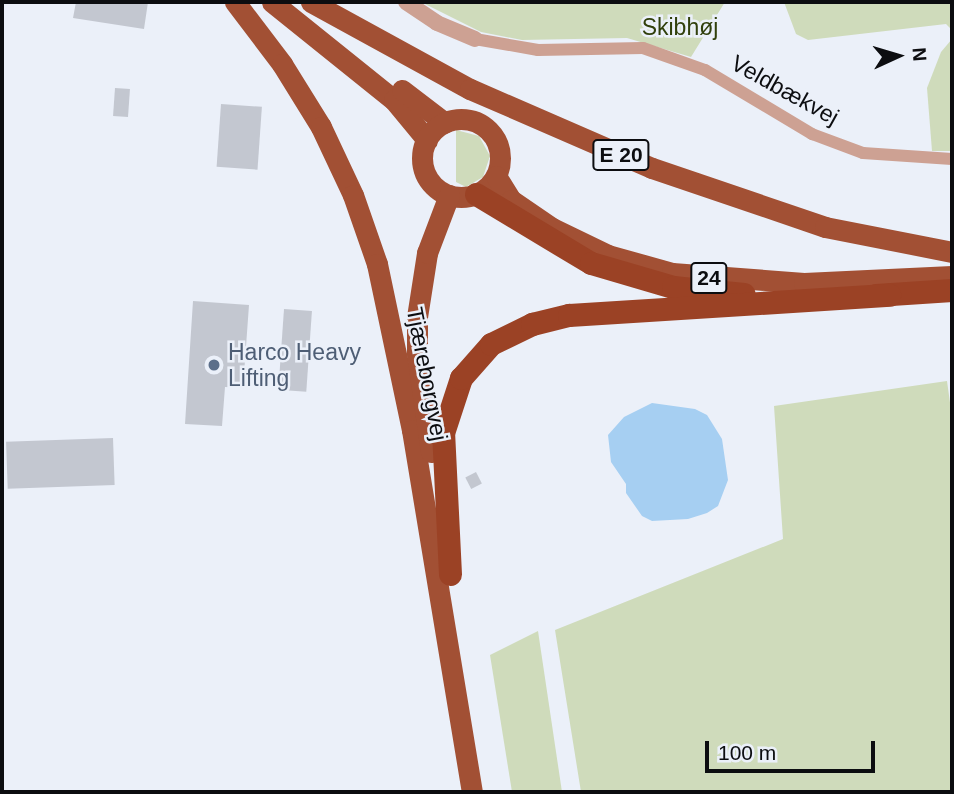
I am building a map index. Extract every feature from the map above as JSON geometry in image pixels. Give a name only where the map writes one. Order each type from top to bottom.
[{"type":"highway","name":"Tjæreborgvej","points":[[234,2],[302,94],[353,195],[386,299],[412,430],[472,792]]},
{"type":"highway","points":[[272,2],[394,100],[427,140]]},
{"type":"highway","points":[[292,2],[445,123]]},
{"type":"highway","name":"E 20","points":[[311,2],[459,83],[652,168],[825,227],[952,252]]},
{"type":"highway","points":[[476,194],[496,176],[498,145],[485,128],[466,120],[445,123],[427,140],[423,167],[442,192],[476,194],[555,245],[635,277],[754,295],[889,295]]},
{"type":"highway","name":"24","points":[[496,176],[511,201],[552,228],[608,255],[672,273],[804,283],[952,276]]},
{"type":"highway","points":[[412,430],[407,307],[419,235],[442,192]]},
{"type":"highway","points":[[442,192],[421,282],[417,354],[486,792]]},
{"type":"highway","points":[[450,574],[443,433],[461,378],[491,344],[532,324],[569,315],[952,290]]},
{"type":"street","points":[[406,2],[436,23],[475,39]]},
{"type":"street","name":"Veldbækvej","points":[[475,39],[538,50],[643,48],[705,70],[812,134],[863,153],[952,159]]},
{"type":"green space","name":"Skibhøj","points":[[421,2],[725,2],[691,57],[627,38],[522,40],[481,32]]},
{"type":"green space","name":"Skibhøj","points":[[784,2],[952,2],[952,30],[946,24],[808,40],[796,34]]},
{"type":"green space","points":[[952,39],[952,151],[932,151],[927,88],[941,52]]},
{"type":"green space","points":[[456,130],[479,136],[490,156],[483,177],[466,187],[456,182]]},
{"type":"green space","points":[[947,381],[952,417],[952,792],[581,792],[555,630],[783,539],[774,406]]},
{"type":"green space","points":[[538,631],[562,792],[512,792],[490,655]]},
{"type":"water","points":[[652,403],[695,409],[707,415],[722,439],[728,480],[718,506],[707,513],[688,519],[652,521],[642,516],[626,493],[626,484],[611,462],[608,435],[624,417]]},
{"type":"building","points":[[76,2],[148,2],[144,29],[73,18]]},
{"type":"building","points":[[115,88],[130,89],[128,117],[113,116]]},
{"type":"building","points":[[221,104],[262,107],[258,170],[217,167]]},
{"type":"building","points":[[193,301],[249,305],[243,388],[225,387],[222,426],[185,424]]},
{"type":"building","points":[[284,309],[312,311],[306,392],[278,390]]},
{"type":"building","points":[[113,438],[115,485],[8,489],[6,442]]},
{"type":"building","points":[[476,472],[482,484],[471,489],[465,477]]},
{"type":"place","name":"Harco Heavy Lifting","points":[[214,365]]}]
